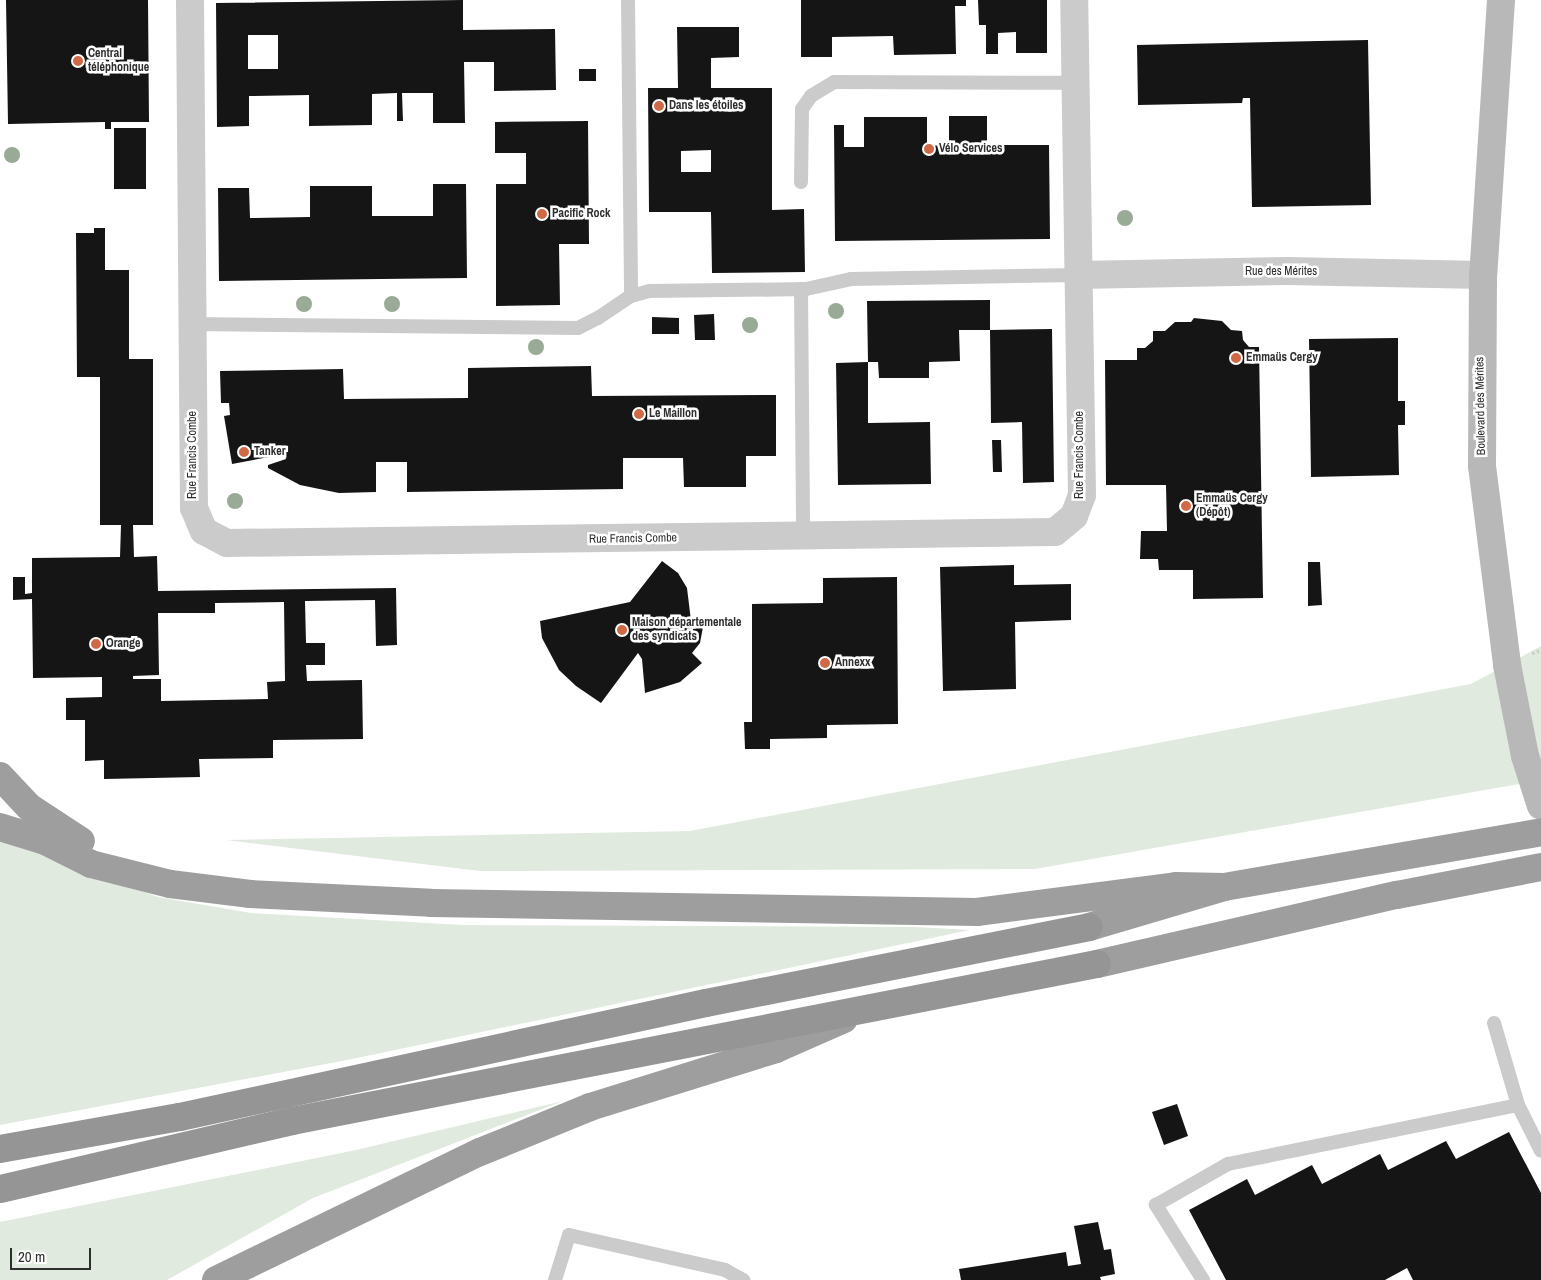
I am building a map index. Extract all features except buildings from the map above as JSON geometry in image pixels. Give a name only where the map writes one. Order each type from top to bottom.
[{"type":"highway","points":[[0,776],[47,820],[97,850],[170,884]]},
{"type":"highway","points":[[0,827],[45,841],[91,864],[170,884],[250,894],[431,903],[977,912],[1176,886],[1224,887]]},
{"type":"highway","points":[[0,1149],[180,1117],[743,995],[1089,927],[1224,887],[1541,832]]},
{"type":"highway","points":[[0,1190],[292,1122],[1098,964],[1397,895],[1541,867]]},
{"type":"highway","points":[[216,1280],[480,1152],[590,1107],[776,1049],[870,1008]]},
{"type":"main road","name":"Boulevard des Mérites","points":[[1501,0],[1483,275],[1482,466],[1507,665],[1525,756],[1541,806]]},
{"type":"street","name":"Rue Francis Combe","points":[[190,0],[194,508],[204,531],[214,538],[227,543],[1044,535],[1066,525],[1080,506],[1082,494],[1074,0]]},
{"type":"street","name":"Rue des Mérites","points":[[1078,275],[1287,271],[1483,275]]},
{"type":"lane","points":[[628,0],[631,296]]},
{"type":"lane","points":[[801,182],[802,109],[811,96],[834,82],[1074,83]]},
{"type":"lane","points":[[192,324],[578,328],[598,318],[631,296],[650,291],[801,289],[851,278],[1078,275]]},
{"type":"lane","points":[[801,289],[803,537]]},
{"type":"lane","points":[[1494,1023],[1518,1105],[1541,1151]]},
{"type":"lane","points":[[1203,1280],[1156,1205],[1228,1164],[1518,1105]]},
{"type":"lane","points":[[555,1280],[569,1235],[724,1270],[742,1280]]},
{"type":"shaded area","points":[[1541,646],[1541,780],[1035,869],[480,871],[226,840],[690,831],[1471,684]]},
{"type":"shaded area","points":[[0,838],[158,897],[251,913],[463,925],[916,927],[970,930],[352,1059],[0,1125]]},
{"type":"shaded area","points":[[563,1101],[313,1198],[167,1280],[0,1280],[0,1222],[356,1150]]},
{"type":"place","name":"Central téléphonique","points":[[78,61]]},
{"type":"place","name":"Dans les étoiles","points":[[659,106]]},
{"type":"place","name":"Vélo Services","points":[[929,149]]},
{"type":"place","name":"Pacific Rock","points":[[542,214]]},
{"type":"place","name":"Emmaüs Cergy","points":[[1236,358]]},
{"type":"place","name":"Le Maillon","points":[[639,414]]},
{"type":"place","name":"Tanker","points":[[244,452]]},
{"type":"place","name":"Emmaüs Cergy (Dépôt)","points":[[1186,506]]},
{"type":"place","name":"Maison départementale des syndicats","points":[[622,630]]},
{"type":"place","name":"Orange","points":[[96,644]]},
{"type":"place","name":"Annexx","points":[[825,663]]}]
